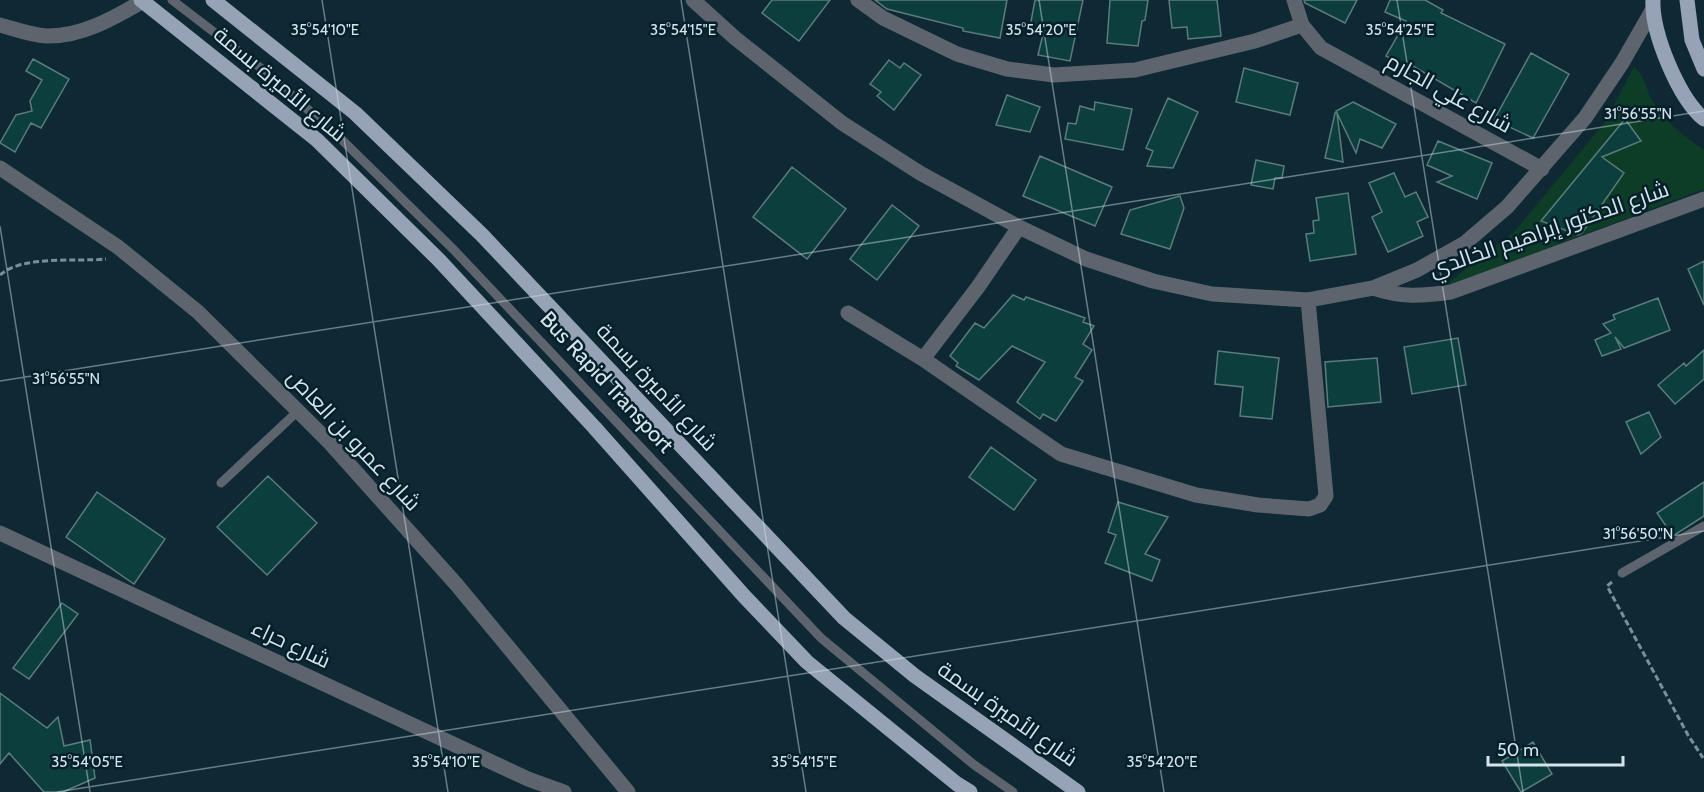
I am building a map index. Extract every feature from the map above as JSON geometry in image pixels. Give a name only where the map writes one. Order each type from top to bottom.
[{"type":"main road","name":"شارع الأميرة بسمة","points":[[213,0],[355,114],[482,235],[844,618],[915,676],[1078,792]]},
{"type":"main road","points":[[1687,0],[1692,40],[1704,69]]},
{"type":"main road","name":"شارع الأميرة بسمة","points":[[142,1],[317,140],[438,259],[594,427],[744,596],[807,662],[957,784],[970,792]]},
{"type":"main road","points":[[1653,4],[1662,47],[1679,87],[1704,119]]},
{"type":"street","name":"شارع الدكتور إبراهيم الخالدي","points":[[693,0],[735,38],[842,123],[920,173],[1019,227],[1086,259],[1153,281],[1212,294],[1308,300],[1373,288],[1417,270],[1465,243],[1507,207],[1585,118],[1622,63],[1653,4]]},
{"type":"street","points":[[858,0],[883,18],[957,54],[1007,69],[1054,75],[1135,70],[1255,41],[1302,25]]},
{"type":"street","name":"شارع علي الجارم","points":[[1294,0],[1302,25],[1321,48],[1542,169]]},
{"type":"street","points":[[0,26],[46,36],[64,34],[103,22],[142,1]]},
{"type":"street","name":"شارع عمرو بن العاص","points":[[0,168],[132,258],[198,312],[298,411],[330,443],[456,584],[628,792]]},
{"type":"street","name":"شارع الدكتور إبراهيم الخالدي","points":[[1373,288],[1395,295],[1422,296],[1451,292],[1704,198]]},
{"type":"street","points":[[923,359],[978,287],[1019,227]]},
{"type":"street","points":[[848,313],[923,359],[1061,454],[1196,495],[1258,505],[1309,509],[1320,505],[1326,496],[1308,300]]},
{"type":"street","name":"شارع حراء","points":[[0,533],[485,759],[564,792]]},
{"type":"lane","name":"Bus Rapid Transport","points":[[172,0],[262,69],[338,136],[454,250],[821,638],[963,756],[1013,792]]},
{"type":"lane","points":[[221,483],[298,411]]},
{"type":"lane","points":[[1622,573],[1704,526]]},
{"type":"path","points":[[0,275],[13,266],[32,263],[132,258]]},
{"type":"path","points":[[1622,573],[1607,586],[1703,758]]},
{"type":"green space","points":[[1634,67],[1641,74],[1652,100],[1662,115],[1704,150],[1704,189],[1440,289],[1514,232],[1605,122]]},
{"type":"building","points":[[772,0],[830,0],[799,41],[762,13]]},
{"type":"building","points":[[875,0],[1007,0],[1000,38],[963,31],[963,28],[887,9]]},
{"type":"building","points":[[1035,0],[1083,0],[1070,61],[1038,55],[1044,30],[1030,27]]},
{"type":"building","points":[[1110,0],[1148,0],[1138,46],[1107,43]]},
{"type":"building","points":[[1169,0],[1217,0],[1221,36],[1188,39],[1187,27],[1172,28]]},
{"type":"building","points":[[1304,0],[1357,0],[1345,23],[1305,3]]},
{"type":"building","points":[[1390,0],[1425,0],[1443,10],[1441,13],[1505,44],[1476,103],[1413,66],[1411,70],[1386,56],[1406,21],[1385,12]]},
{"type":"building","points":[[1531,53],[1569,74],[1533,138],[1494,120]]},
{"type":"building","points":[[33,59],[69,79],[41,128],[31,123],[15,152],[0,143],[16,115],[32,111],[30,101],[42,80],[26,71]]},
{"type":"building","points":[[889,60],[900,68],[904,63],[921,75],[894,110],[877,96],[881,92],[870,84]]},
{"type":"building","points":[[1244,68],[1298,83],[1290,115],[1236,102]]},
{"type":"building","points":[[1007,95],[1040,107],[1030,132],[996,125]]},
{"type":"building","points":[[1168,98],[1198,112],[1173,168],[1147,166],[1153,151],[1146,148]]},
{"type":"building","points":[[1095,102],[1132,109],[1123,150],[1065,139],[1068,123],[1076,124],[1080,106],[1094,110]]},
{"type":"building","points":[[1353,102],[1396,124],[1382,148],[1360,139],[1356,153],[1336,111]]},
{"type":"building","points":[[1335,113],[1337,113],[1343,162],[1325,158]]},
{"type":"building","points":[[1625,119],[1641,141],[1602,157],[1624,173],[1582,233],[1578,235],[1541,221]]},
{"type":"building","points":[[1438,141],[1492,163],[1477,199],[1437,182],[1452,176],[1427,165]]},
{"type":"building","points":[[1040,156],[1112,187],[1095,226],[1023,196]]},
{"type":"building","points":[[1256,160],[1284,166],[1282,178],[1275,178],[1273,189],[1251,185]]},
{"type":"building","points":[[792,167],[846,209],[807,259],[753,217]]},
{"type":"building","points":[[1394,173],[1405,197],[1416,192],[1428,217],[1417,222],[1423,236],[1388,252],[1372,217],[1382,212],[1369,183]]},
{"type":"building","points":[[1348,193],[1356,254],[1310,261],[1306,234],[1314,233],[1313,221],[1319,220],[1316,198]]},
{"type":"building","points":[[1180,196],[1184,208],[1170,249],[1121,234],[1130,210]]},
{"type":"building","points":[[892,205],[919,226],[877,280],[850,259]]},
{"type":"building","points":[[1704,261],[1704,305],[1688,269]]},
{"type":"building","points":[[1013,295],[1024,300],[1026,297],[1085,318],[1083,322],[1094,326],[1083,344],[1092,350],[1075,377],[1083,381],[1056,421],[1043,414],[1040,419],[1017,402],[1045,362],[1012,346],[979,380],[956,366],[958,363],[950,356],[975,323],[984,328]]},
{"type":"building","points":[[1658,298],[1670,330],[1624,348],[1615,337],[1621,349],[1602,356],[1595,340],[1611,333],[1603,324],[1615,319],[1613,315]]},
{"type":"building","points":[[1458,338],[1466,385],[1412,394],[1404,347]]},
{"type":"building","points":[[1704,350],[1704,379],[1675,404],[1658,385],[1684,363],[1686,366]]},
{"type":"building","points":[[1218,351],[1279,358],[1272,419],[1240,416],[1243,387],[1215,384]]},
{"type":"building","points":[[1377,358],[1381,402],[1328,407],[1325,362]]},
{"type":"building","points":[[1649,412],[1661,437],[1641,454],[1626,422]]},
{"type":"building","points":[[991,447],[1036,480],[1014,510],[969,477]]},
{"type":"building","points":[[268,476],[317,523],[267,575],[217,527]]},
{"type":"building","points":[[1704,482],[1704,516],[1673,536],[1657,513]]},
{"type":"building","points":[[97,492],[165,539],[134,584],[66,537]]},
{"type":"building","points":[[1118,502],[1168,517],[1145,554],[1160,560],[1152,581],[1105,563],[1116,535],[1108,532]]},
{"type":"building","points":[[62,603],[78,614],[29,679],[13,668]]},
{"type":"building","points":[[0,693],[47,728],[58,717],[64,746],[90,740],[95,778],[63,792],[44,792],[9,753],[0,764]]},
{"type":"building","points":[[1533,742],[1552,774],[1521,792],[1502,761]]}]
